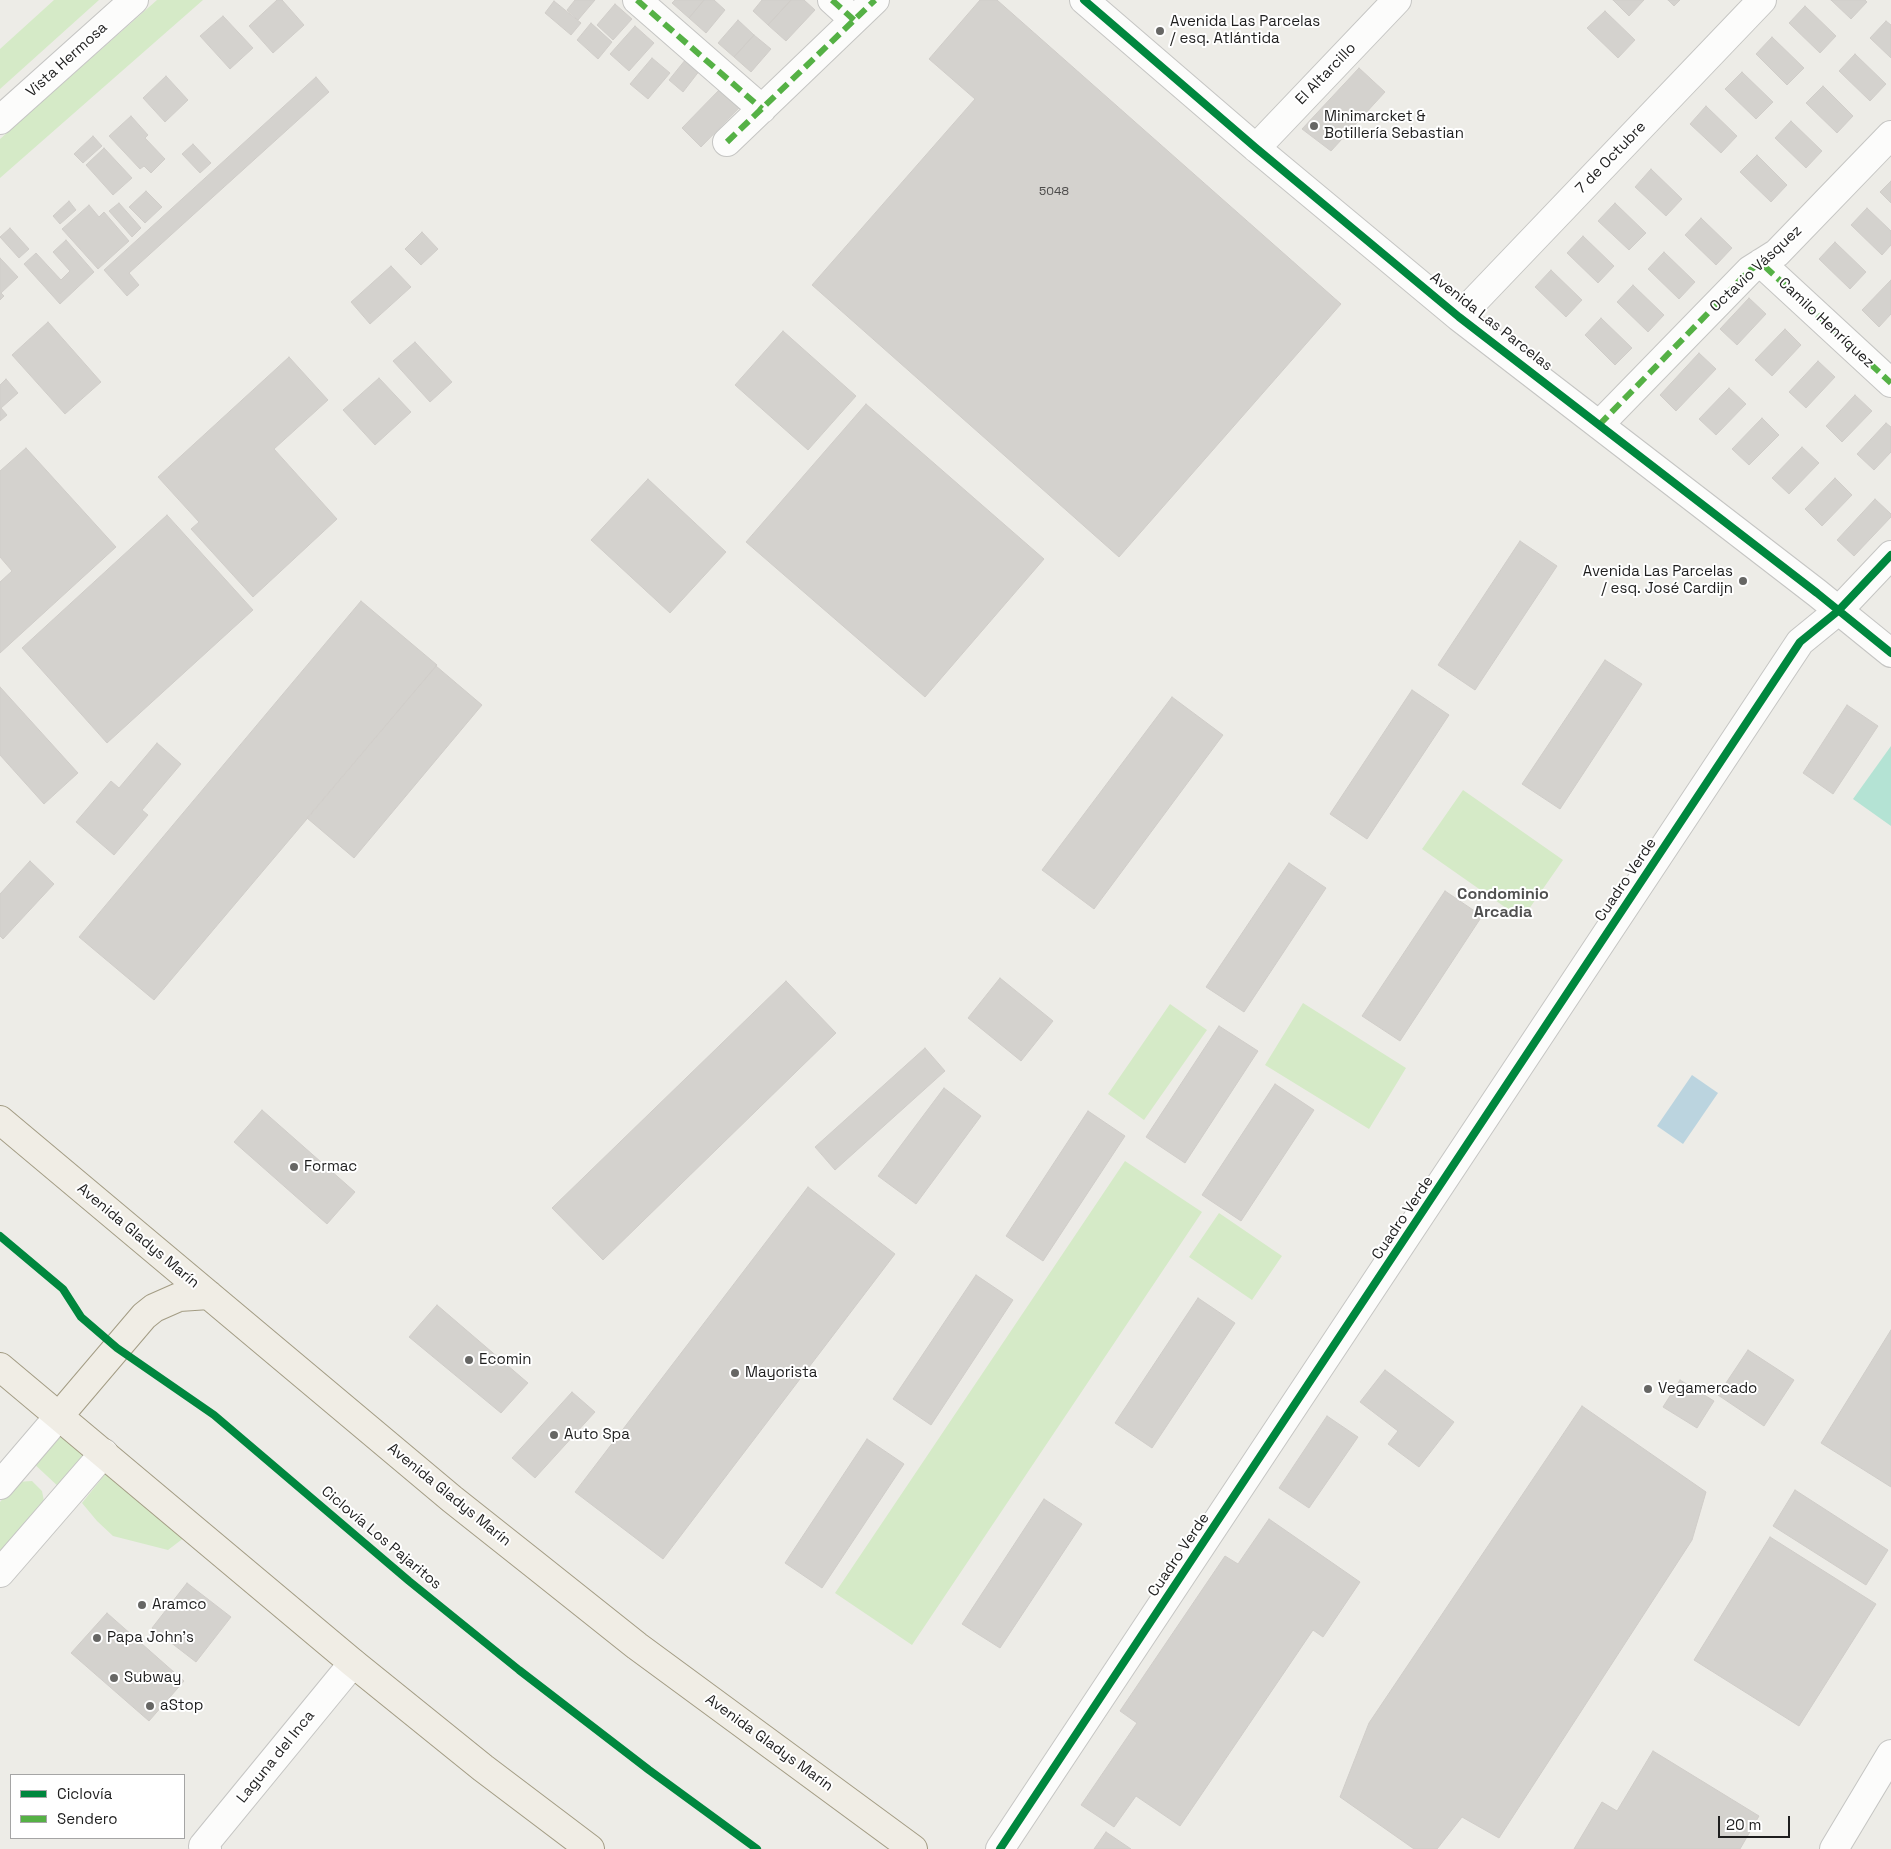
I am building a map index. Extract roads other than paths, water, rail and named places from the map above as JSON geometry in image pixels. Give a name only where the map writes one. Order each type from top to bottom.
[{"type":"main road","name":"Avenida Gladys Marín","points":[[0,1120],[452,1498],[637,1646],[913,1849]]},
{"type":"main road","points":[[59,1416],[144,1316],[154,1308],[179,1297],[209,1295]]},
{"type":"main road","points":[[0,1367],[353,1663],[483,1768],[590,1849]]},
{"type":"street","name":"Vista Hermosa","points":[[0,120],[134,0]]},
{"type":"street","points":[[637,0],[762,109]]},
{"type":"street","points":[[832,0],[854,20]]},
{"type":"street","points":[[727,142],[875,0]]},
{"type":"street","name":"El Altarcillo","points":[[1256,148],[1397,0]]},
{"type":"street","name":"7 de Octubre","points":[[1459,316],[1762,0]]},
{"type":"street","name":"Avenida Las Parcelas","points":[[1101,5],[1256,148],[1459,316],[1891,653]]},
{"type":"street","name":"Octavio Vásquez","points":[[1599,424],[1750,270],[1777,253],[1891,134]]},
{"type":"street","name":"Camilo Henríquez","points":[[1761,263],[1891,383]]},
{"type":"street","name":"Cuadro Verde","points":[[1000,1849],[1800,642],[1838,611],[1891,555]]},
{"type":"street","points":[[0,1485],[59,1416]]},
{"type":"street","points":[[0,1573],[104,1453]]},
{"type":"street","name":"Laguna del Inca","points":[[207,1849],[203,1846],[353,1663]]},
{"type":"street","points":[[1834,1849],[1891,1754]]},
{"type":"water","points":[[1692,1075],[1718,1093],[1683,1144],[1657,1126]]},
{"type":"place","name":"Avenida Las Parcelas / esq. Atlántida","points":[[1160,31]]},
{"type":"place","name":"Minimarcket & Botillería Sebastian","points":[[1314,126]]},
{"type":"place","name":"Avenida Las Parcelas / esq. José Cardijn","points":[[1743,581]]},
{"type":"place","name":"Formac","points":[[294,1167]]},
{"type":"place","name":"Ecomin","points":[[469,1360]]},
{"type":"place","name":"Mayorista","points":[[735,1373]]},
{"type":"place","name":"Vegamercado","points":[[1648,1389]]},
{"type":"place","name":"Auto Spa","points":[[554,1435]]},
{"type":"place","name":"Aramco","points":[[142,1605]]},
{"type":"place","name":"Papa John's","points":[[97,1638]]},
{"type":"place","name":"Subway","points":[[114,1678]]},
{"type":"place","name":"aStop","points":[[150,1706]]},
{"type":"district","name":"Condominio Arcadia","points":[[1503,904]]}]
